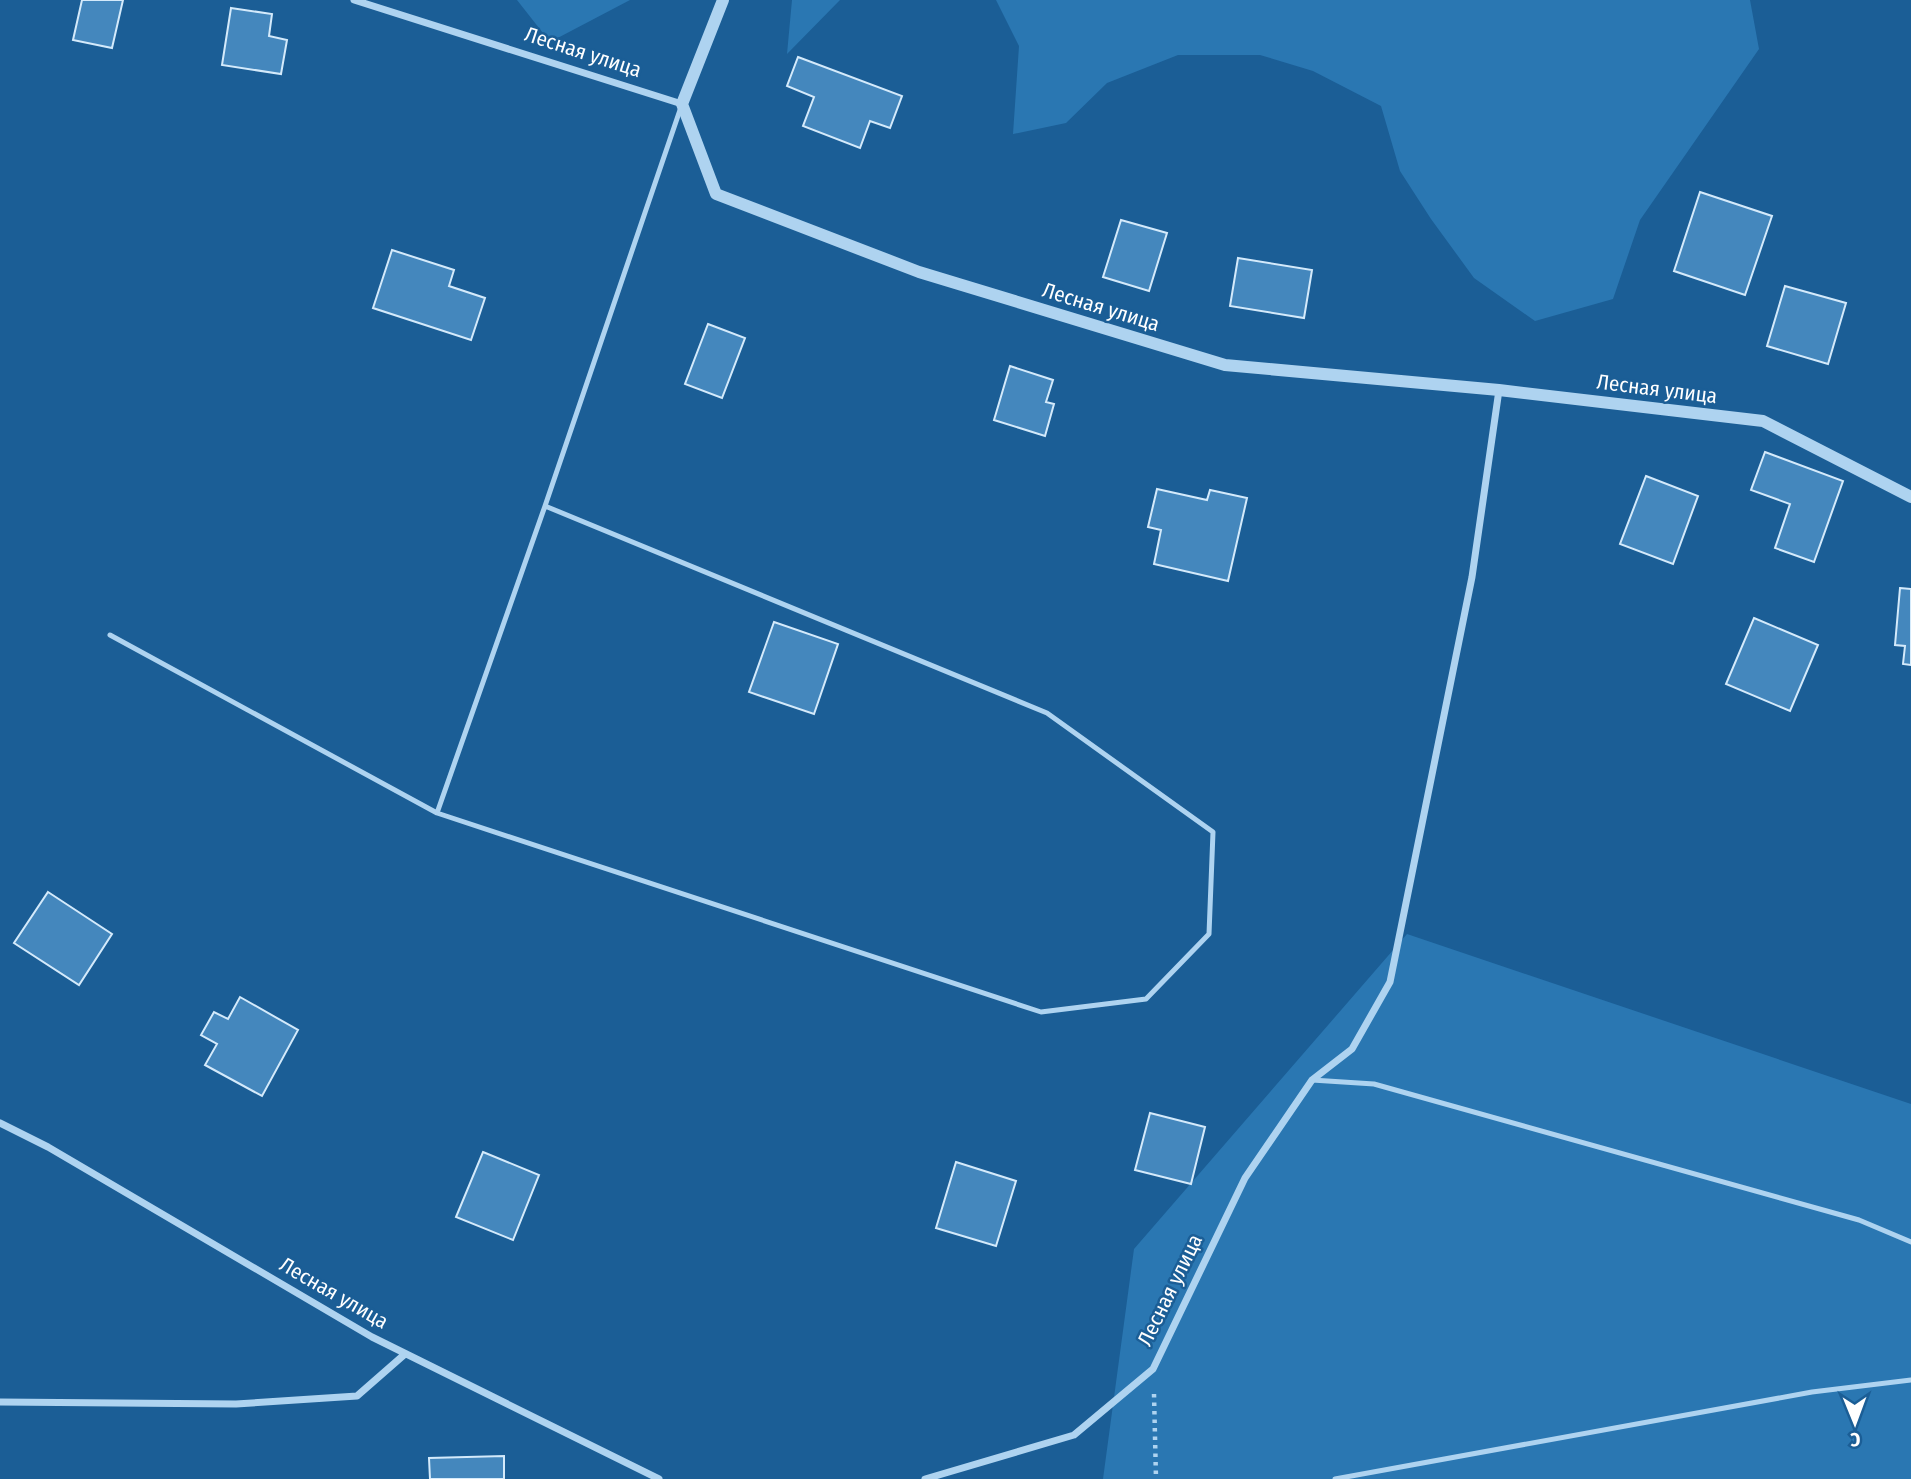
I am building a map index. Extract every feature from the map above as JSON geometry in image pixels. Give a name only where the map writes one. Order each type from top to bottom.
[{"type":"street","name":"Лесная улица","points":[[354,0],[682,104],[716,194],[919,272],[1226,365],[1499,390],[1763,421],[1911,497]]},
{"type":"street","points":[[682,104],[723,0]]},
{"type":"street","name":"Лесная улица","points":[[925,1479],[1074,1435],[1153,1369],[1245,1178],[1312,1080],[1352,1049],[1390,982],[1472,578],[1499,390]]},
{"type":"street","name":"Лесная улица","points":[[0,1123],[48,1147],[372,1338],[659,1479]]},
{"type":"street","points":[[0,1402],[236,1404],[357,1396],[405,1354]]},
{"type":"lane","points":[[437,813],[682,104]]},
{"type":"lane","points":[[110,635],[437,813],[1041,1012],[1146,999],[1209,934],[1213,832],[1047,713],[545,506]]},
{"type":"lane","points":[[1312,1080],[1374,1084],[1859,1220],[1911,1242]]},
{"type":"lane","points":[[1335,1479],[1812,1392],[1911,1380]]},
{"type":"path","points":[[1153,1369],[1156,1479]]},
{"type":"shaded area","points":[[517,0],[630,0],[550,42]]},
{"type":"shaded area","points":[[792,0],[840,0],[787,54]]},
{"type":"shaded area","points":[[996,0],[1750,0],[1759,49],[1640,220],[1613,299],[1535,321],[1474,278],[1431,219],[1400,171],[1381,106],[1313,71],[1260,55],[1178,55],[1107,83],[1066,123],[1013,134],[1019,46]]},
{"type":"shaded area","points":[[1407,934],[1911,1104],[1911,1479],[1103,1479],[1134,1249]]},
{"type":"building","points":[[82,0],[123,0],[112,48],[73,40]]},
{"type":"building","points":[[231,8],[272,14],[269,36],[287,40],[281,74],[222,65]]},
{"type":"building","points":[[798,57],[902,96],[890,128],[870,121],[860,148],[803,126],[814,97],[787,86]]},
{"type":"building","points":[[1700,192],[1772,216],[1745,295],[1674,271]]},
{"type":"building","points":[[1121,220],[1167,233],[1149,291],[1103,277]]},
{"type":"building","points":[[392,250],[454,270],[449,286],[485,298],[471,340],[373,308]]},
{"type":"building","points":[[1238,258],[1312,270],[1304,318],[1230,306]]},
{"type":"building","points":[[1785,286],[1846,303],[1828,364],[1767,346]]},
{"type":"building","points":[[708,324],[745,338],[722,398],[685,384]]},
{"type":"building","points":[[1010,366],[1053,380],[1046,402],[1054,404],[1045,436],[994,420]]},
{"type":"building","points":[[1765,452],[1843,481],[1814,562],[1775,548],[1790,504],[1751,490]]},
{"type":"building","points":[[1646,476],[1698,496],[1673,564],[1620,544]]},
{"type":"building","points":[[1157,489],[1207,500],[1210,490],[1247,498],[1228,581],[1154,564],[1161,530],[1148,527]]},
{"type":"building","points":[[1900,588],[1911,589],[1911,665],[1903,664],[1905,646],[1895,645]]},
{"type":"building","points":[[1754,618],[1818,645],[1790,711],[1726,684]]},
{"type":"building","points":[[774,622],[838,644],[814,714],[749,692]]},
{"type":"building","points":[[48,892],[112,934],[79,985],[14,943]]},
{"type":"building","points":[[240,997],[298,1030],[262,1096],[205,1065],[217,1044],[201,1035],[214,1012],[228,1019]]},
{"type":"building","points":[[1150,1113],[1205,1127],[1191,1184],[1135,1170]]},
{"type":"building","points":[[483,1152],[539,1175],[513,1240],[456,1217]]},
{"type":"building","points":[[956,1162],[1016,1181],[996,1246],[936,1228]]},
{"type":"building","points":[[504,1456],[504,1479],[430,1479],[429,1458]]}]
